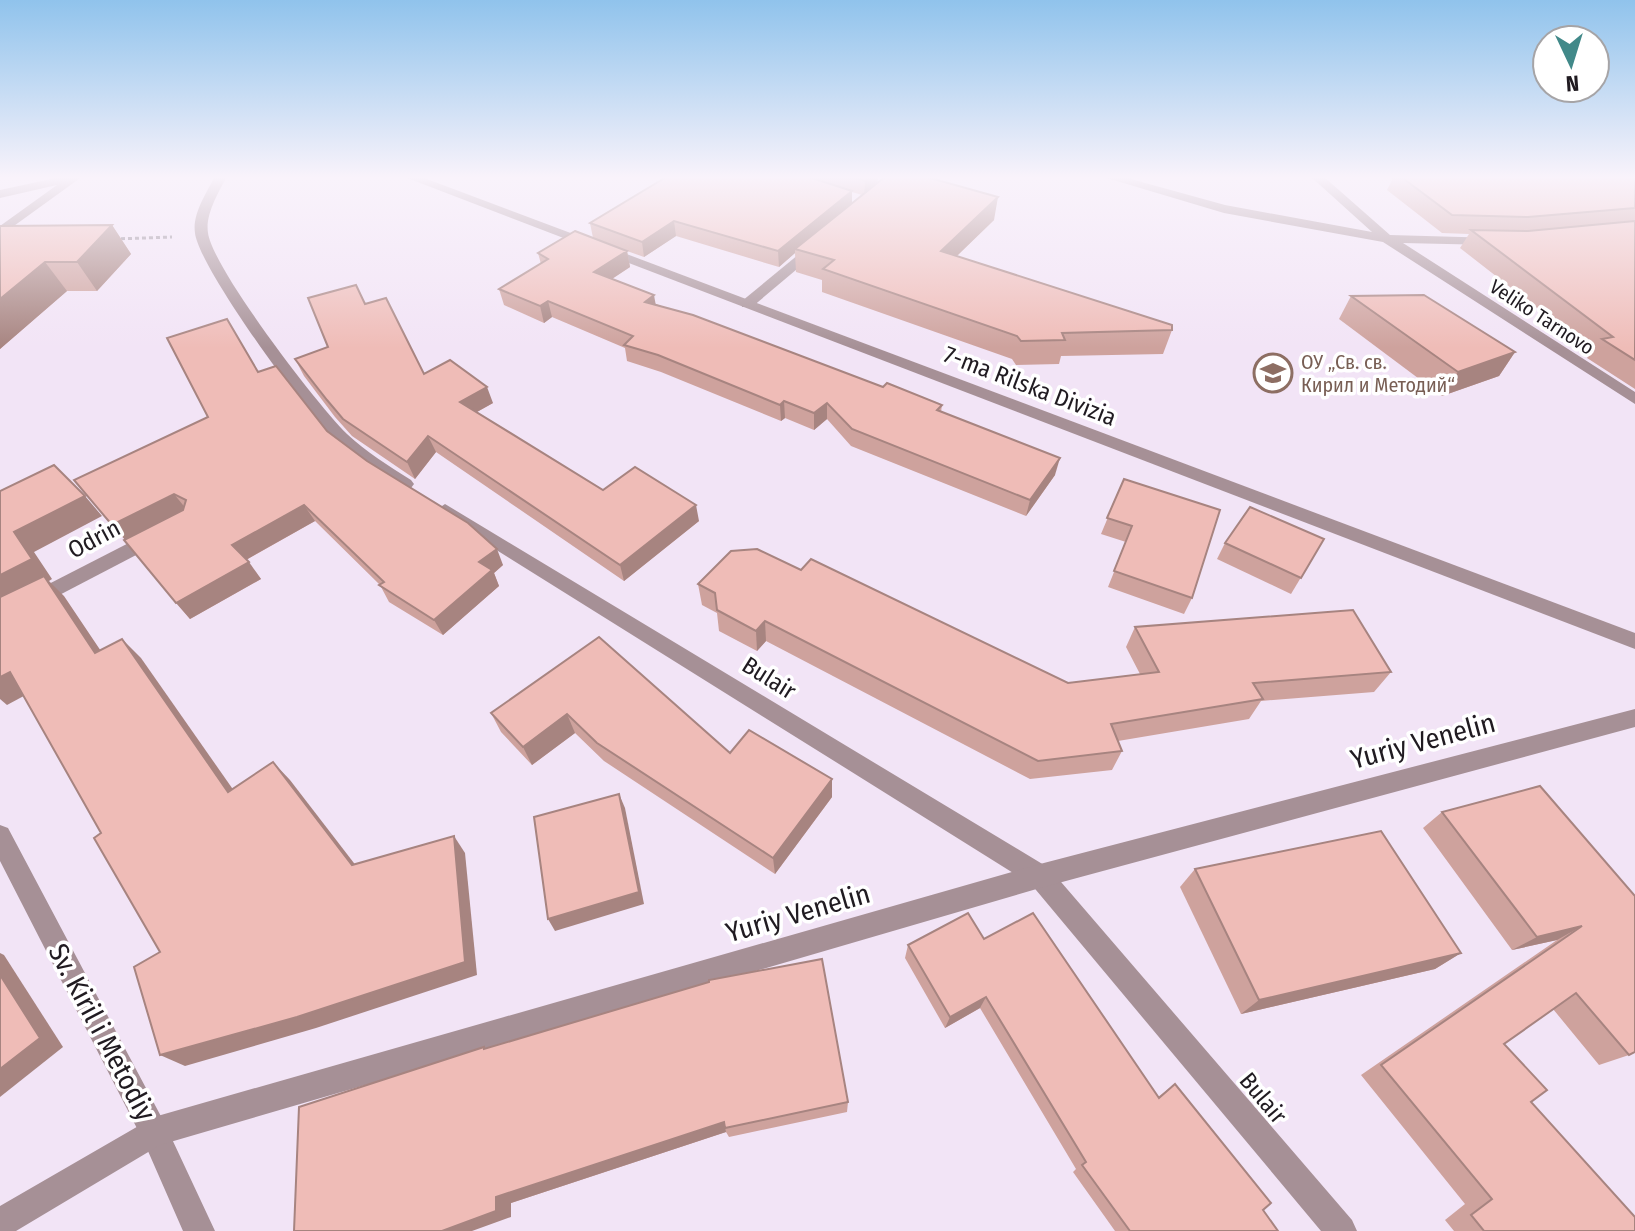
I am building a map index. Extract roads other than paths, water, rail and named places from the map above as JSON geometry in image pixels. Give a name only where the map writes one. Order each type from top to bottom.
[{"type":"street","name":"Bulair","points":[[202,233],[218,268],[303,396],[338,436],[383,471],[1040,876],[1341,1231]]},
{"type":"street","name":"7-ma Rilska Divizia","points":[[560,233],[1635,641]]},
{"type":"street","points":[[1357,233],[1387,239],[1503,241]]},
{"type":"street","name":"Veliko Tarnovo","points":[[1381,233],[1635,399]]},
{"type":"street","points":[[747,304],[831,234]]},
{"type":"street","name":"Odrin","points":[[0,618],[174,526]]},
{"type":"street","name":"Yuriy Venelin","points":[[0,1223],[154,1132],[1040,876],[1635,718]]},
{"type":"street","name":"Sv. Kiril i Metodiy","points":[[0,836],[154,1132],[199,1231]]},
{"type":"place","name":"ОУ „Св. св. Кирил и Методий“","points":[[1273,373]]}]
